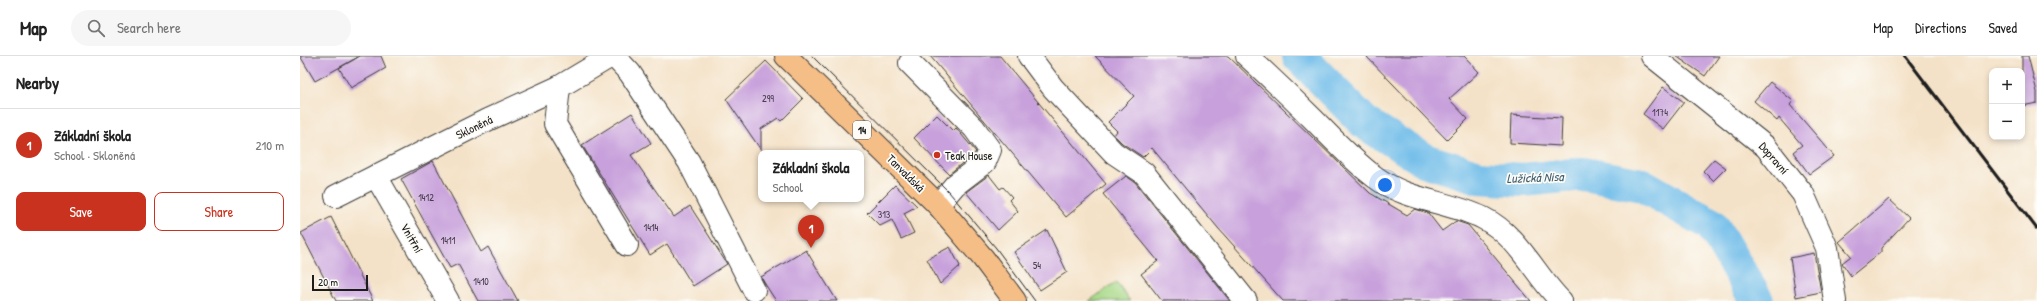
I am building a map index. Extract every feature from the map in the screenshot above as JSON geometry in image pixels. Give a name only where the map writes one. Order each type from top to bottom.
[{"type":"main road","name":"Tanvaldská","points":[[786,56],[938,205],[983,258],[1015,301]]},
{"type":"street","name":"Skloněná","points":[[336,196],[559,87],[612,56],[630,73],[689,162],[754,290]]},
{"type":"street","points":[[1247,56],[1375,177],[1390,187],[1407,195],[1468,212],[1483,218],[1499,228],[1515,242],[1550,290],[1561,301]]},
{"type":"street","name":"Dopravní","points":[[1652,56],[1766,147],[1803,194],[1828,248],[1835,301]]},
{"type":"street","points":[[1036,58],[1053,88],[1114,152],[1144,173],[1246,301]]},
{"type":"street","points":[[910,63],[974,128],[990,150],[985,162],[956,185],[938,205]]},
{"type":"street","points":[[559,87],[555,124],[627,245]]},
{"type":"street","name":"Vnitřní","points":[[376,176],[448,301]]},
{"type":"green space","points":[[1116,282],[1130,301],[1089,301]]},
{"type":"building","points":[[300,56],[360,56],[315,81]]},
{"type":"building","points":[[360,56],[381,56],[386,68],[351,88],[339,68]]},
{"type":"building","points":[[930,56],[1000,56],[1106,184],[1066,217]]},
{"type":"building","points":[[1095,56],[1228,56],[1370,193],[1407,215],[1415,209],[1428,213],[1442,231],[1456,221],[1468,225],[1531,301],[1283,301],[1218,228],[1152,148],[1143,157],[1122,143],[1114,135],[1117,131],[1108,122],[1134,96]]},
{"type":"building","points":[[1366,56],[1464,56],[1479,72],[1449,99],[1468,119],[1447,140]]},
{"type":"building","points":[[1676,56],[1719,56],[1705,76]]},
{"type":"building","points":[[2022,56],[2028,56],[2037,92],[2037,103],[2025,105],[2025,68],[2022,68]]},
{"type":"building","points":[[766,61],[803,99],[781,121],[778,118],[761,129],[761,150],[726,99]]},
{"type":"building","points":[[1770,82],[1793,101],[1790,105],[1834,156],[1809,174],[1793,152],[1802,145],[1779,118],[1777,121],[1754,101]]},
{"type":"building","points":[[1663,87],[1684,102],[1663,129],[1643,114]]},
{"type":"building","points":[[632,113],[651,143],[631,155],[674,217],[690,206],[727,264],[693,286],[667,244],[650,255],[582,145]]},
{"type":"building","points":[[937,115],[953,131],[956,128],[976,152],[949,174],[914,138]]},
{"type":"building","points":[[1511,115],[1562,118],[1561,146],[1510,143]]},
{"type":"building","points":[[1714,159],[1726,168],[1713,181],[1703,171]]},
{"type":"building","points":[[433,161],[481,252],[488,247],[518,301],[478,301],[458,264],[450,268],[401,179]]},
{"type":"building","points":[[989,175],[1000,189],[1003,187],[1012,197],[1009,200],[1018,211],[998,230],[966,192]]},
{"type":"building","points":[[1126,176],[1135,182],[1230,301],[1162,301],[1141,274],[1158,261],[1103,194]]},
{"type":"building","points":[[895,185],[917,206],[904,213],[914,233],[901,239],[892,220],[880,226],[867,213]]},
{"type":"building","points":[[1889,199],[1909,218],[1881,248],[1881,252],[1851,276],[1842,263],[1851,256],[1839,242]]},
{"type":"building","points":[[331,217],[373,301],[336,301],[301,233]]},
{"type":"building","points":[[1047,230],[1067,272],[1040,290],[1014,252]]},
{"type":"building","points":[[950,247],[960,266],[940,284],[927,259]]},
{"type":"building","points":[[806,250],[837,301],[776,301],[765,284],[761,277]]},
{"type":"building","points":[[1814,253],[1821,292],[1796,297],[1790,258]]},
{"type":"waterway","name":"Lužická Nisa","points":[[1299,56],[1365,123],[1424,160],[1479,177],[1523,180],[1584,174],[1642,185],[1712,225],[1757,301]]},
{"type":"tram line","points":[[812,56],[949,192],[996,248],[1035,301]]},
{"type":"railway","points":[[1905,56],[2037,229]]},
{"type":"place","name":"Teak House","points":[[937,155]]},
{"type":"place","name":"Základní škola","points":[[811,248]]}]
